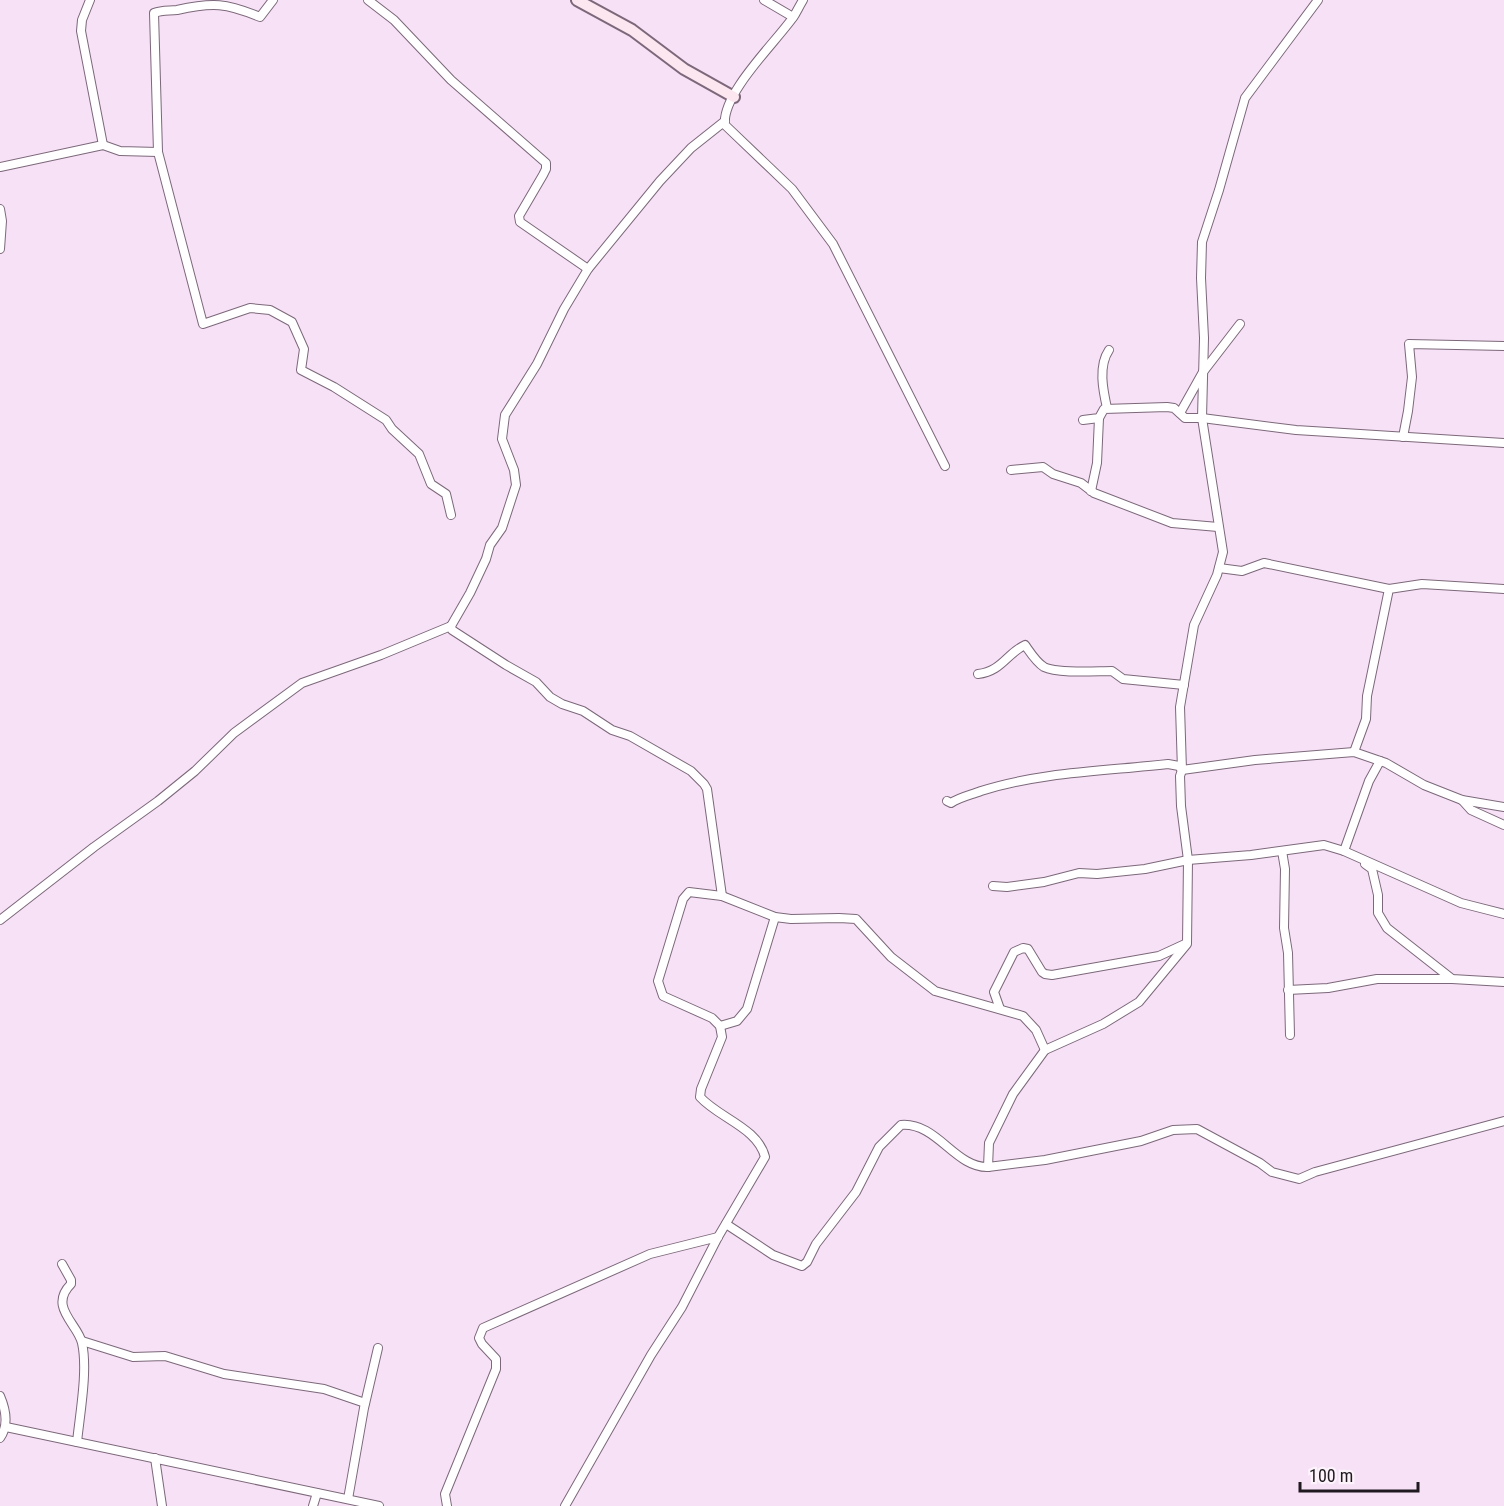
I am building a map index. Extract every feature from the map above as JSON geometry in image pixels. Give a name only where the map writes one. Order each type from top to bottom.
[{"type":"street","points":[[90,0],[82,20],[81,31],[103,145]]},
{"type":"street","points":[[273,0],[260,17],[235,7],[218,4],[154,13],[158,152],[203,324],[250,308],[270,310],[292,322],[304,348],[301,370],[334,387],[386,420],[392,429],[419,454],[431,484],[446,494],[451,515]]},
{"type":"street","points":[[368,0],[394,20],[451,80],[546,163],[546,169],[519,216],[520,222],[588,269]]},
{"type":"street","points":[[577,0],[632,30],[684,69],[734,97]]},
{"type":"street","points":[[764,0],[793,17]]},
{"type":"street","points":[[803,0],[793,17],[743,80],[726,112],[725,125],[792,189],[832,244],[945,466]]},
{"type":"street","points":[[988,1167],[989,1143],[1014,1094],[1045,1050],[1103,1024],[1139,1002],[1187,944],[1188,860],[1180,806],[1182,770],[1180,707],[1194,625],[1223,552],[1202,418],[1202,242],[1220,190],[1245,98],[1318,0]]},
{"type":"street","points":[[0,920],[158,801],[195,771],[234,733],[302,683],[381,655],[450,626],[470,594],[490,545],[502,528],[516,485],[514,470],[502,439],[505,415],[537,364],[564,309],[588,269],[660,181],[691,148],[725,121]]},
{"type":"street","points":[[0,166],[103,145],[120,151],[158,152]]},
{"type":"street","points":[[0,209],[2,221],[0,249]]},
{"type":"street","points":[[1180,414],[1203,372],[1240,324]]},
{"type":"street","points":[[1403,436],[1412,378],[1408,344],[1504,346]]},
{"type":"street","points":[[1107,408],[1103,390],[1103,374],[1105,356],[1109,350]]},
{"type":"street","points":[[1091,491],[1097,463],[1099,418],[1104,408],[1167,406],[1174,408],[1185,418],[1202,418],[1296,430],[1504,442]]},
{"type":"street","points":[[1083,420],[1099,418]]},
{"type":"street","points":[[1011,470],[1043,467],[1053,474],[1081,483],[1091,491],[1172,523],[1218,527]]},
{"type":"street","points":[[1218,568],[1242,571],[1264,563],[1389,589],[1422,584],[1504,589]]},
{"type":"street","points":[[1354,752],[1366,719],[1367,696],[1389,589]]},
{"type":"street","points":[[450,626],[506,665],[536,682],[550,697],[583,711],[612,730],[630,736],[691,771],[707,789],[722,896]]},
{"type":"street","points":[[978,674],[996,669],[1016,649],[1025,645],[1045,667],[1055,670],[1086,673],[1112,671],[1123,679],[1184,685]]},
{"type":"street","points":[[1182,770],[1254,760],[1354,752],[1380,761],[1424,785],[1462,800],[1504,807]]},
{"type":"street","points":[[1344,851],[1369,782],[1380,761]]},
{"type":"street","points":[[947,801],[951,803],[995,787],[1025,780],[1168,764],[1179,766],[1182,770]]},
{"type":"street","points":[[1462,800],[1471,810],[1504,825]]},
{"type":"street","points":[[993,886],[1007,887],[1044,882],[1079,873],[1145,869],[1188,860],[1324,845],[1344,851],[1461,903],[1504,914]]},
{"type":"street","points":[[1282,851],[1285,869],[1284,928],[1288,953],[1290,1035]]},
{"type":"street","points":[[1360,859],[1372,869],[1378,895],[1378,913],[1387,928],[1452,979]]},
{"type":"street","points":[[565,1506],[651,1355],[692,1289],[718,1237],[765,1157],[762,1147],[751,1136],[700,1097],[703,1082],[722,1037],[720,1026],[712,1018],[663,996],[658,981],[683,899],[689,892],[722,896],[775,917],[856,919],[891,957],[935,991],[1023,1016],[1032,1023],[1045,1050]]},
{"type":"street","points":[[720,1026],[737,1021],[747,1009],[775,917]]},
{"type":"street","points":[[1000,1009],[994,992],[1014,952],[1018,949],[1028,949],[1042,972],[1052,975],[1159,956],[1187,944]]},
{"type":"street","points":[[1288,990],[1328,988],[1377,979],[1504,982]]},
{"type":"street","points":[[726,1224],[773,1255],[802,1266],[856,1192],[879,1146],[901,1125],[926,1130],[961,1158],[984,1167],[1045,1160],[1141,1141],[1173,1130],[1197,1129],[1260,1162],[1272,1172],[1299,1179],[1315,1172],[1504,1121]]},
{"type":"street","points":[[447,1506],[445,1494],[496,1369],[496,1359],[479,1338],[483,1328],[650,1254],[718,1237]]},
{"type":"street","points":[[62,1264],[71,1280],[63,1303],[68,1319],[82,1341],[83,1388],[77,1442]]},
{"type":"street","points":[[82,1341],[133,1357],[165,1356],[224,1374],[324,1389],[365,1402]]},
{"type":"street","points":[[348,1500],[365,1402],[378,1348]]},
{"type":"street","points":[[0,1396],[6,1427],[0,1438]]},
{"type":"street","points":[[6,1427],[379,1506]]},
{"type":"street","points":[[155,1458],[162,1506]]},
{"type":"street","points":[[313,1506],[317,1493]]}]
